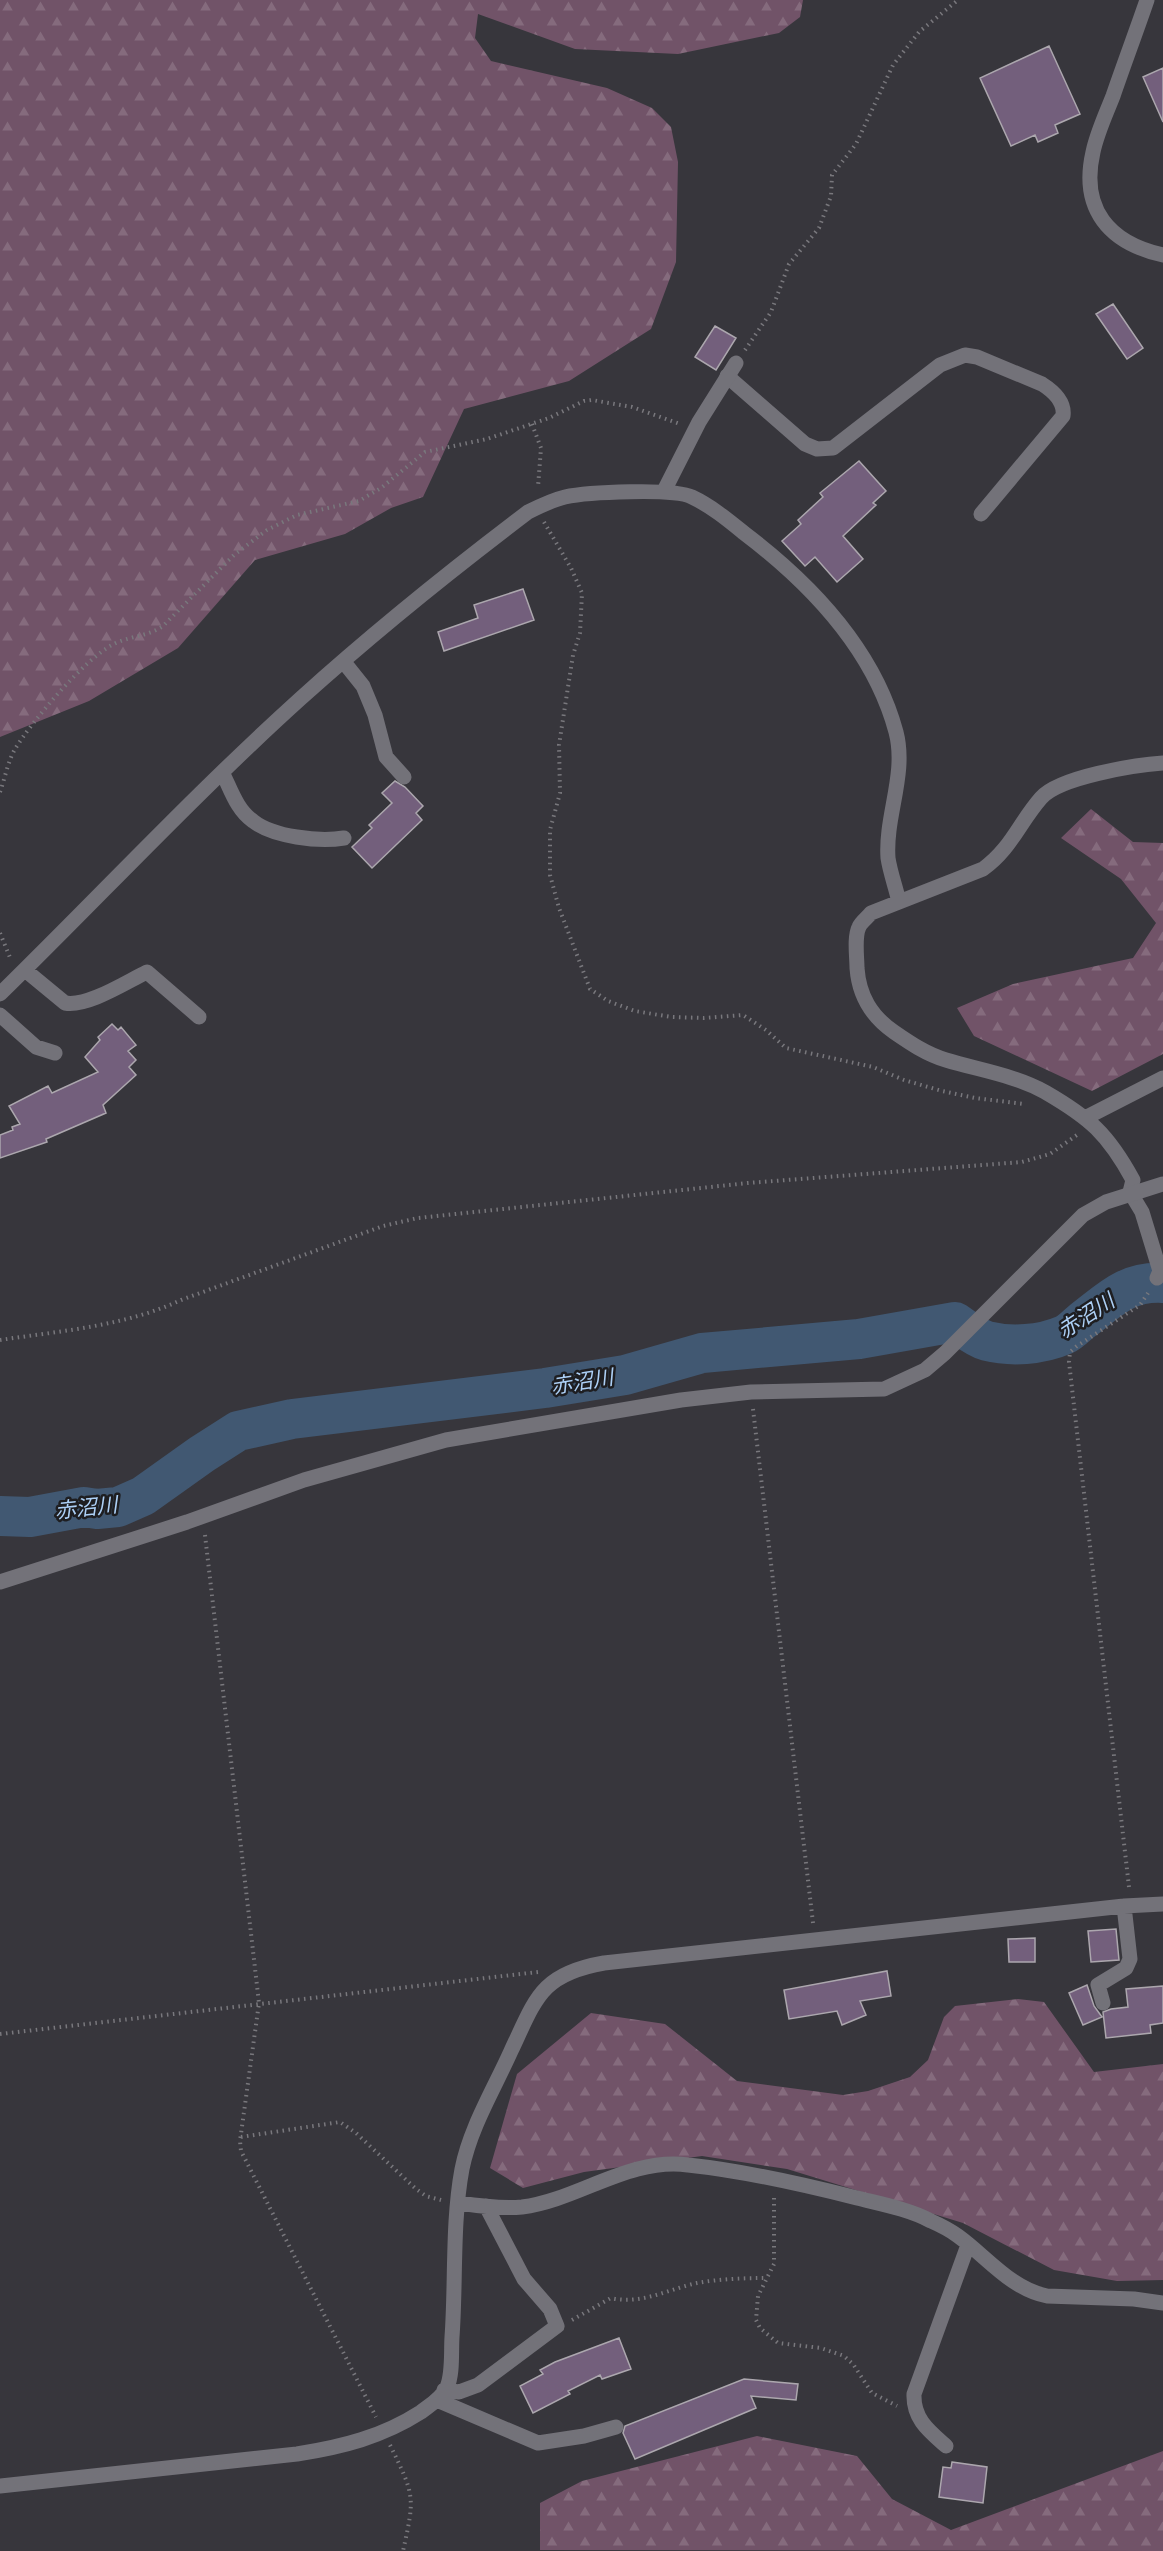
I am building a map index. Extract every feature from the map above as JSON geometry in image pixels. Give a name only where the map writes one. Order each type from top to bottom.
[{"type":"street","points":[[1147,0],[1093,151],[1089,187],[1097,212],[1107,228],[1122,241],[1143,251],[1163,255]]},
{"type":"street","points":[[664,491],[695,429],[731,369],[805,444],[817,449],[833,448],[928,373],[965,355],[977,357],[1042,384],[1051,390],[1062,405],[1063,416],[981,514]]},
{"type":"street","points":[[0,994],[223,774],[343,661],[488,543],[537,507],[567,496],[664,491],[690,496],[722,516],[778,559],[815,596],[846,633],[872,673],[890,711],[900,751],[888,859],[900,902]]},
{"type":"street","points":[[343,661],[363,686],[369,699],[386,757],[404,777]]},
{"type":"street","points":[[1160,1274],[1142,1212],[1130,1192],[1133,1180],[1116,1149],[1089,1121],[1042,1090],[1004,1075],[944,1059],[917,1048],[874,1016],[863,998],[857,971],[858,928],[871,914],[983,869],[999,858],[1040,799],[1051,789],[1124,768],[1163,764]]},
{"type":"street","points":[[223,774],[238,805],[254,822],[282,833],[314,839],[327,841],[344,838]]},
{"type":"street","points":[[21,974],[65,1003],[71,1004],[106,992],[147,972],[199,1017]]},
{"type":"street","points":[[0,1015],[36,1047],[55,1053]]},
{"type":"street","points":[[1089,1121],[1163,1078]]},
{"type":"street","points":[[0,1582],[203,1516],[304,1480],[446,1440],[615,1410],[751,1392],[884,1389],[925,1370],[945,1353],[1083,1215],[1130,1192],[1163,1184]]},
{"type":"street","points":[[0,2486],[297,2454],[354,2444],[384,2433],[410,2419],[440,2395],[447,2386],[451,2360],[462,2169],[473,2134],[522,2028],[540,1995],[560,1976],[577,1968],[604,1963],[1163,1904]]},
{"type":"street","points":[[1103,2003],[1098,1984],[1126,1968],[1130,1959],[1128,1906]]},
{"type":"street","points":[[459,2203],[521,2207],[538,2204],[596,2182],[664,2164],[686,2164],[774,2179],[893,2207],[928,2219],[957,2235],[1034,2294],[1134,2299],[1163,2303]]},
{"type":"street","points":[[440,2395],[459,2392],[478,2385],[558,2326],[550,2309],[524,2279],[486,2206]]},
{"type":"street","points":[[946,2446],[927,2430],[917,2414],[914,2394],[968,2245]]},
{"type":"street","points":[[440,2395],[538,2443],[584,2436],[616,2427]]},
{"type":"path","points":[[731,369],[771,312],[789,264],[819,228],[831,196],[832,175],[856,144],[893,65],[912,40],[958,0]]},
{"type":"path","points":[[0,792],[14,750],[52,700],[113,644],[154,633],[163,626],[193,594],[252,540],[282,521],[297,515],[359,501],[381,488],[425,452],[487,439],[532,424],[584,401],[592,400],[632,407],[695,429]]},
{"type":"path","points":[[532,424],[541,448],[537,507],[539,515],[566,558],[582,593],[580,633],[573,655],[558,745],[560,793],[550,830],[550,875],[559,908],[590,989],[608,1001],[635,1011],[704,1018],[743,1015],[766,1030],[786,1048],[873,1067],[904,1080],[975,1098],[1033,1106],[1042,1106],[1056,1099]]},
{"type":"path","points":[[0,933],[21,974]]},
{"type":"path","points":[[0,1340],[63,1331],[157,1312],[181,1300],[383,1226],[418,1218],[748,1183],[1022,1162],[1050,1154],[1089,1121]]},
{"type":"path","points":[[1128,1906],[1069,1362],[1070,1352],[1077,1346],[1140,1305],[1143,1299]]},
{"type":"path","points":[[751,1392],[815,1941]]},
{"type":"path","points":[[203,1516],[259,2003],[241,2137],[243,2157],[407,2478],[412,2496],[412,2508],[403,2551]]},
{"type":"path","points":[[0,2034],[542,1972]]},
{"type":"path","points":[[241,2137],[340,2122],[349,2127],[426,2196],[459,2203]]},
{"type":"path","points":[[774,2179],[774,2264],[758,2296],[756,2320],[768,2336],[778,2343],[820,2348],[844,2356],[853,2364],[867,2387],[878,2397],[917,2414]]},
{"type":"path","points":[[558,2326],[566,2324],[611,2298],[624,2301],[650,2297],[700,2283],[767,2277]]},
{"type":"green space","points":[[0,0],[803,0],[800,17],[779,33],[678,54],[575,49],[478,14],[475,38],[491,61],[607,88],[652,108],[671,127],[678,162],[676,262],[651,329],[569,381],[464,409],[423,497],[391,508],[345,534],[255,560],[178,648],[89,701],[0,737]]},
{"type":"green space","points":[[1091,809],[1133,842],[1163,843],[1163,1054],[1092,1091],[974,1036],[957,1008],[1013,984],[1133,958],[1156,923],[1121,879],[1061,838]]},
{"type":"green space","points":[[1018,1999],[1044,2002],[1094,2072],[1163,2064],[1163,2280],[1117,2281],[1054,2270],[963,2223],[787,2169],[702,2156],[584,2172],[523,2188],[490,2168],[517,2074],[591,2013],[665,2024],[737,2081],[843,2095],[868,2091],[910,2077],[928,2060],[944,2017],[955,2006]]},
{"type":"green space","points":[[757,2436],[857,2456],[892,2499],[951,2530],[1163,2451],[1163,2551],[540,2550],[540,2503],[582,2481]]},
{"type":"building","points":[[1049,46],[1080,114],[1055,125],[1058,133],[1038,142],[1035,135],[1011,146],[980,78]]},
{"type":"building","points":[[1163,68],[1163,122],[1143,77]]},
{"type":"building","points":[[1113,304],[1143,348],[1127,359],[1096,314]]},
{"type":"building","points":[[715,326],[736,338],[716,370],[695,357]]},
{"type":"building","points":[[859,461],[886,491],[873,503],[876,505],[843,536],[863,559],[837,582],[815,557],[805,566],[782,541],[801,524],[798,520],[823,497],[820,493]]},
{"type":"building","points":[[523,589],[534,620],[444,651],[438,632],[478,618],[474,605]]},
{"type":"building","points":[[395,781],[405,787],[423,806],[416,813],[422,820],[372,868],[352,847],[372,828],[369,825],[392,803],[382,793]]},
{"type":"building","points":[[112,1024],[118,1030],[121,1027],[136,1045],[128,1051],[136,1060],[129,1067],[136,1075],[103,1105],[106,1113],[46,1139],[47,1142],[0,1158],[0,1135],[13,1130],[12,1127],[20,1124],[9,1106],[48,1086],[52,1093],[98,1072],[85,1057],[100,1040],[98,1037]]},
{"type":"building","points":[[1116,1929],[1119,1960],[1091,1962],[1088,1931]]},
{"type":"building","points":[[1035,1938],[1035,1962],[1009,1962],[1008,1939]]},
{"type":"building","points":[[887,1971],[891,1996],[860,2001],[866,2015],[842,2025],[837,2011],[789,2019],[784,1990]]},
{"type":"building","points":[[1087,1985],[1094,2006],[1102,2017],[1083,2025],[1069,1993]]},
{"type":"building","points":[[1163,1986],[1163,2023],[1150,2025],[1151,2033],[1106,2038],[1103,2012],[1128,2007],[1126,1989]]},
{"type":"building","points":[[619,2338],[631,2369],[602,2379],[600,2375],[568,2391],[570,2394],[533,2413],[520,2386],[543,2374],[540,2370],[555,2362]]},
{"type":"building","points":[[744,2379],[798,2384],[796,2400],[751,2396],[756,2408],[635,2459],[623,2433],[625,2426]]},
{"type":"building","points":[[952,2462],[987,2467],[983,2503],[939,2497],[943,2467],[951,2468]]},
{"type":"waterway","name":"赤沼川","points":[[0,1516],[30,1517],[84,1507],[97,1509],[118,1507],[143,1496],[238,1431],[292,1419],[545,1388],[625,1375],[702,1353],[859,1339],[955,1322],[987,1341],[1006,1344],[1036,1343],[1067,1334],[1119,1293],[1139,1285],[1163,1283]]}]
